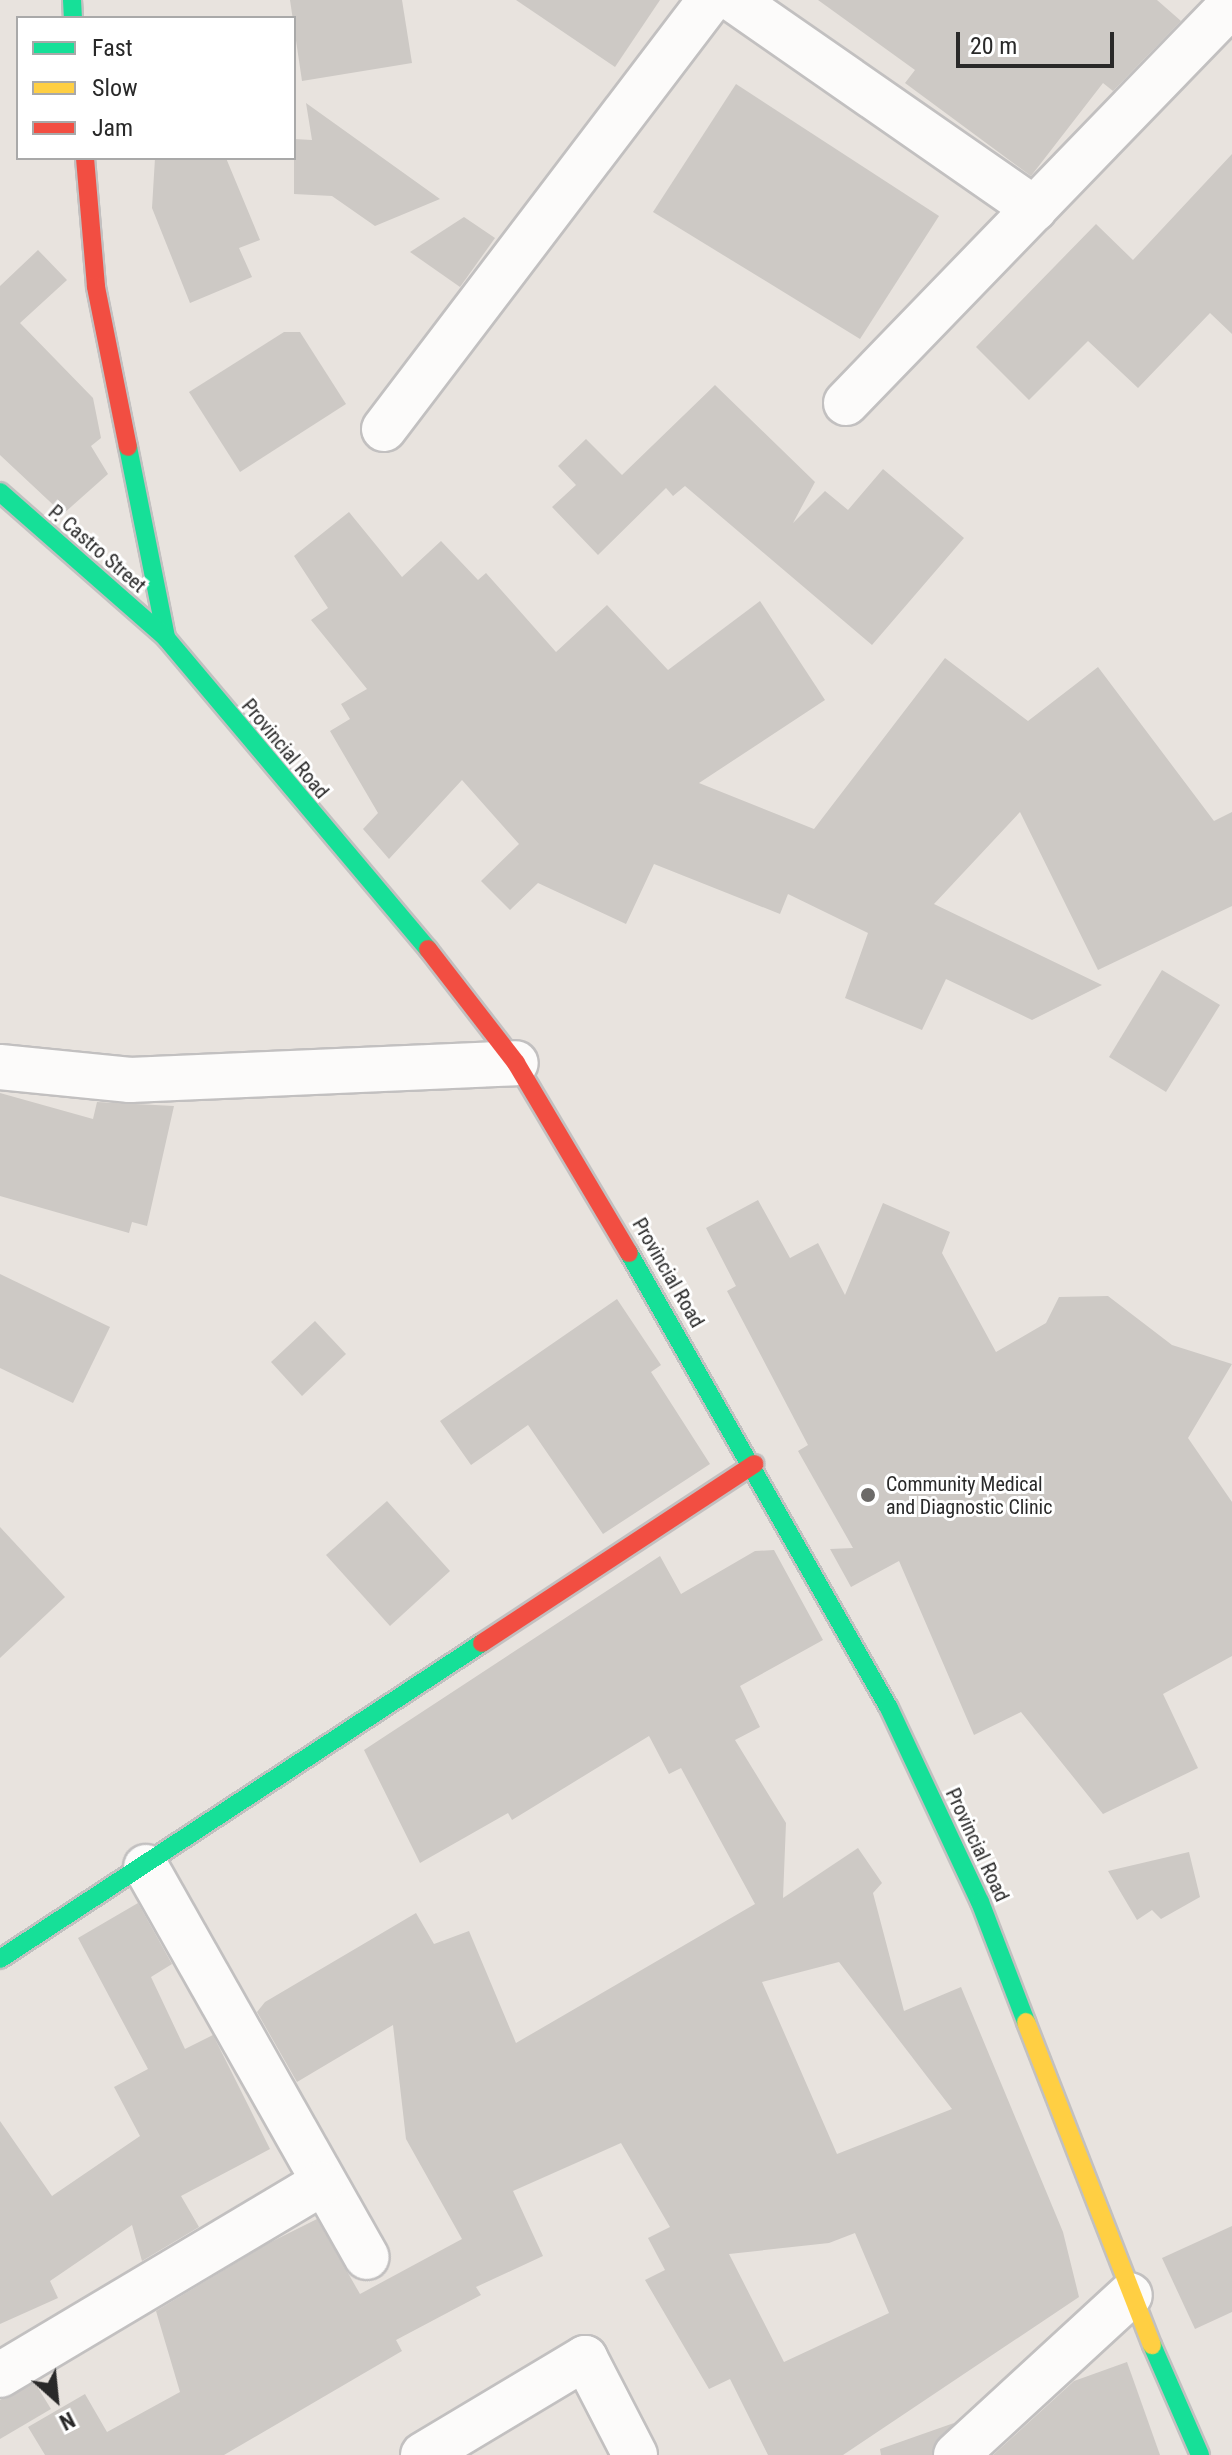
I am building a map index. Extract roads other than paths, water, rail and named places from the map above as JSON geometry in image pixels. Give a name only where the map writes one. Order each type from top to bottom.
[{"type":"main road","name":"Provincial Road","points":[[85,160],[96,287],[166,638],[386,894],[516,1063],[755,1464],[889,1708],[980,1902],[1130,2295],[1200,2455]]},
{"type":"main road","name":"P. Castro Street","points":[[0,492],[166,638]]},
{"type":"main road","points":[[0,1959],[146,1867],[755,1464]]},
{"type":"street","points":[[384,429],[710,0]]},
{"type":"street","points":[[734,0],[1035,209]]},
{"type":"street","points":[[846,403],[1232,4]]},
{"type":"street","points":[[0,1067],[130,1080],[516,1063]]},
{"type":"street","points":[[146,1867],[320,2184],[367,2257]]},
{"type":"street","points":[[0,2375],[320,2184]]},
{"type":"street","points":[[956,2455],[1130,2295]]},
{"type":"street","points":[[423,2455],[585,2358],[635,2455]]},
{"type":"place","name":"Community Medical and Diagnostic Clinic","points":[[868,1495]]}]
